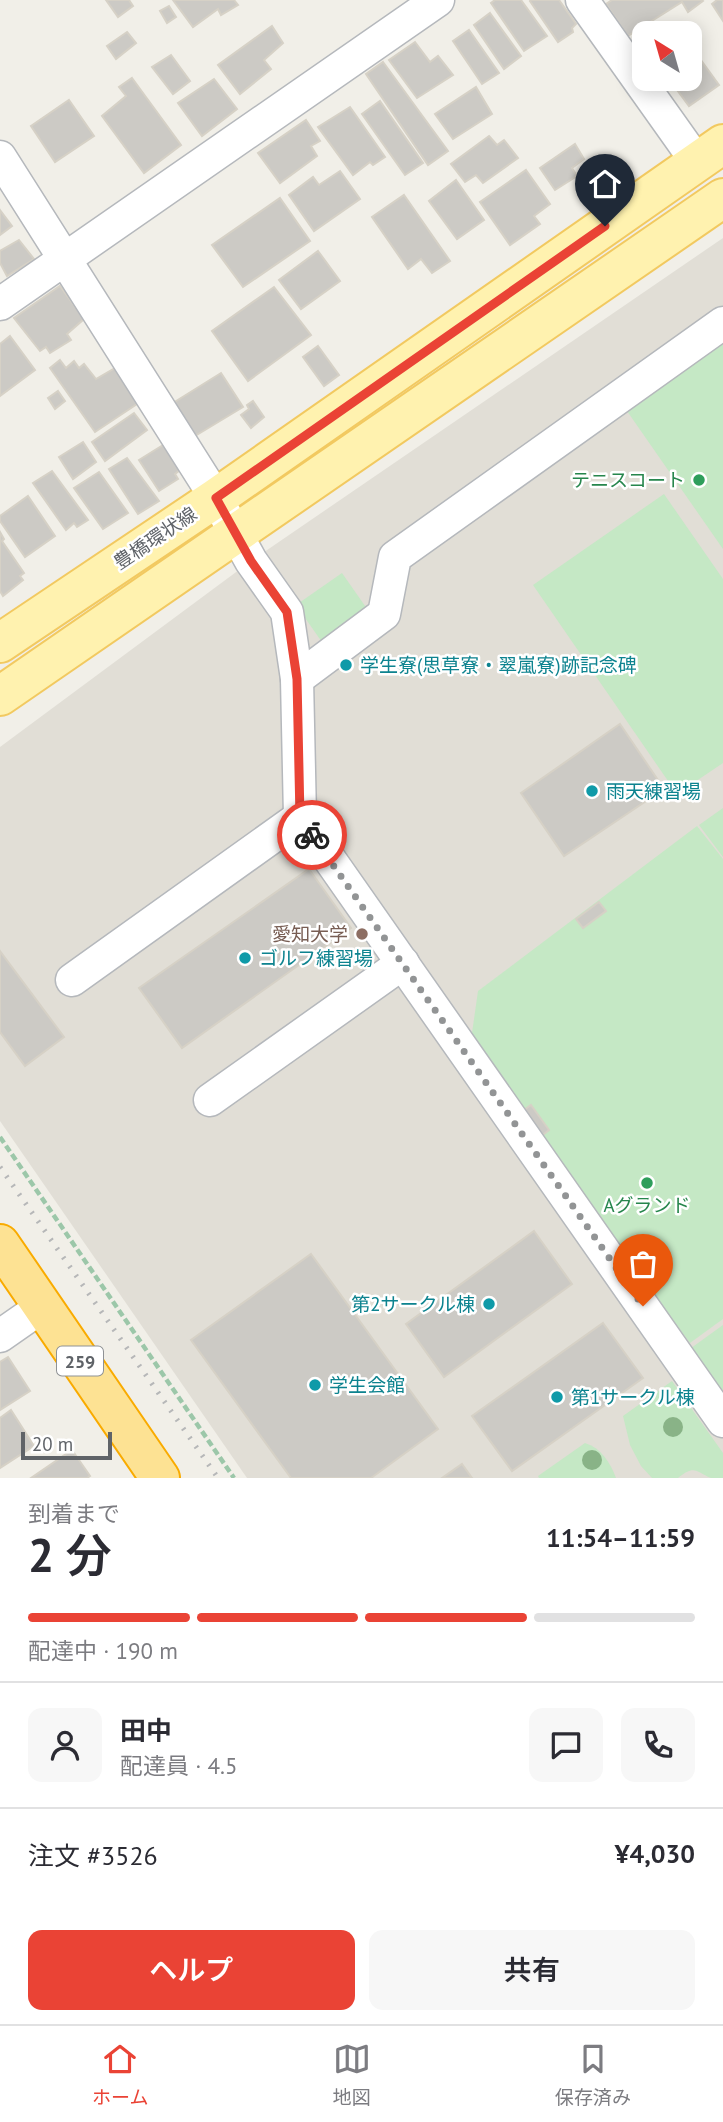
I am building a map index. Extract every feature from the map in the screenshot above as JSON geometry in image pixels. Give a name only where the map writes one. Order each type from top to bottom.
[{"type":"highway","name":"259","points":[[0,1244],[160,1478]]},
{"type":"main road","name":"豊橋環状線","points":[[0,643],[216,498],[710,153]]},
{"type":"main road","points":[[0,696],[244,548],[723,198]]},
{"type":"street","points":[[0,304],[438,0]]},
{"type":"street","points":[[582,0],[710,153]]},
{"type":"street","points":[[0,157],[216,498],[244,548],[287,612],[297,679],[300,817],[723,1420]]},
{"type":"street","points":[[297,679],[384,614],[395,557],[723,323]]},
{"type":"street","points":[[72,980],[300,817]]},
{"type":"street","points":[[210,1100],[403,963]]},
{"type":"street","points":[[0,1336],[43,1306]]},
{"type":"path","points":[[0,1137],[234,1478]]},
{"type":"shaded area","name":"愛知大学","points":[[723,238],[723,1478],[247,1478],[0,1121],[0,747],[251,561]]},
{"type":"green space","name":"テニスコート","points":[[723,344],[723,549],[627,411]]},
{"type":"green space","points":[[664,494],[723,579],[723,763],[677,794],[533,585]]},
{"type":"green space","points":[[342,573],[370,613],[324,645],[296,605]]},
{"type":"green space","points":[[723,808],[723,857],[699,825]]},
{"type":"green space","name":"Aグランド","points":[[697,826],[723,859],[723,1319],[690,1343],[470,1047],[478,991]]},
{"type":"green space","points":[[723,1325],[723,1400],[687,1351]]},
{"type":"green space","points":[[672,1381],[723,1453],[723,1478],[711,1478],[692,1470],[678,1478],[652,1478],[641,1466],[630,1445],[623,1416]]},
{"type":"green space","points":[[585,1443],[604,1456],[616,1478],[539,1478],[538,1476]]},
{"type":"building","points":[[106,0],[129,0],[133,6],[118,17]]},
{"type":"building","points":[[173,0],[234,0],[238,5],[221,15],[218,9],[193,27]]},
{"type":"building","points":[[495,0],[521,0],[547,36],[524,51],[491,3]]},
{"type":"building","points":[[531,0],[559,0],[576,24],[572,28],[573,32],[558,42]]},
{"type":"building","points":[[612,0],[703,1],[688,12],[682,2],[652,21],[632,21],[632,33],[628,36],[606,4]]},
{"type":"building","points":[[723,0],[723,21],[712,4]]},
{"type":"building","points":[[169,6],[176,17],[167,23],[160,11]]},
{"type":"building","points":[[490,13],[521,56],[504,69],[474,25]]},
{"type":"building","points":[[272,26],[283,43],[264,60],[271,69],[240,94],[218,65]]},
{"type":"building","points":[[469,30],[499,73],[482,84],[453,41]]},
{"type":"building","points":[[127,32],[136,43],[116,59],[107,46]]},
{"type":"building","points":[[415,42],[430,62],[438,56],[453,75],[417,98],[389,60]]},
{"type":"building","points":[[171,55],[190,81],[173,94],[152,67]]},
{"type":"building","points":[[383,62],[448,151],[428,165],[366,74]]},
{"type":"building","points":[[702,62],[719,85],[689,106],[678,91],[702,91]]},
{"type":"building","points":[[132,78],[181,145],[144,173],[102,116],[126,96],[119,87]]},
{"type":"building","points":[[214,79],[237,109],[202,136],[178,103]]},
{"type":"building","points":[[476,87],[492,114],[453,139],[435,114]]},
{"type":"building","points":[[69,100],[94,136],[55,162],[31,126]]},
{"type":"building","points":[[380,101],[423,163],[405,175],[362,114]]},
{"type":"building","points":[[350,107],[385,157],[373,165],[370,162],[353,175],[318,127]]},
{"type":"building","points":[[306,120],[320,141],[311,146],[317,156],[280,183],[258,153]]},
{"type":"building","points":[[489,136],[497,145],[504,140],[518,158],[483,183],[476,175],[465,182],[451,164]]},
{"type":"building","points":[[575,144],[584,159],[572,168],[577,176],[555,190],[540,168]]},
{"type":"building","points":[[591,159],[598,166],[605,161],[619,181],[601,193],[582,168]]},
{"type":"building","points":[[526,170],[550,204],[534,216],[540,224],[510,245],[480,202]]},
{"type":"building","points":[[340,171],[360,199],[314,231],[289,195],[313,177],[319,185]]},
{"type":"building","points":[[456,180],[484,220],[457,239],[429,201]]},
{"type":"building","points":[[404,195],[450,261],[432,273],[421,259],[408,269],[372,217]]},
{"type":"building","points":[[280,198],[310,241],[243,287],[212,245]]},
{"type":"building","points":[[0,210],[12,226],[0,235]]},
{"type":"building","points":[[19,240],[34,259],[7,276],[0,263],[0,251]]},
{"type":"building","points":[[318,251],[340,281],[301,309],[279,280]]},
{"type":"building","points":[[60,286],[84,319],[67,334],[71,340],[50,353],[46,347],[40,351],[14,318]]},
{"type":"building","points":[[274,287],[311,335],[248,381],[212,331]]},
{"type":"building","points":[[10,336],[35,370],[0,396],[0,344]]},
{"type":"building","points":[[318,346],[339,375],[324,386],[303,357]]},
{"type":"building","points":[[60,360],[66,368],[74,361],[79,368],[84,364],[96,379],[115,368],[140,402],[95,432],[50,368]]},
{"type":"building","points":[[221,373],[243,407],[195,436],[173,403]]},
{"type":"building","points":[[58,391],[65,401],[55,409],[48,398]]},
{"type":"building","points":[[253,401],[264,417],[251,428],[241,415],[249,409],[247,405]]},
{"type":"building","points":[[134,413],[147,430],[105,461],[92,442]]},
{"type":"building","points":[[83,442],[96,462],[73,479],[59,457]]},
{"type":"building","points":[[163,445],[180,470],[175,474],[178,479],[159,491],[139,460]]},
{"type":"building","points":[[127,458],[159,501],[138,514],[109,469]]},
{"type":"building","points":[[52,471],[88,520],[77,527],[74,523],[66,530],[33,483]]},
{"type":"building","points":[[99,472],[128,513],[103,529],[74,488]]},
{"type":"building","points":[[28,496],[55,536],[25,557],[0,521],[0,516]]},
{"type":"building","points":[[0,532],[4,539],[2,541],[24,573],[20,576],[23,580],[3,596],[0,591]]},
{"type":"building","name":"雨天練習場","points":[[620,724],[664,789],[564,856],[521,793]]},
{"type":"building","name":"ゴルフ練習場","points":[[309,869],[351,928],[182,1048],[139,988]]},
{"type":"building","points":[[599,902],[606,911],[583,928],[576,919]]},
{"type":"building","points":[[0,951],[64,1037],[25,1066],[0,1032]]},
{"type":"building","points":[[531,1105],[549,1130],[539,1138],[520,1113]]},
{"type":"building","name":"第2サークル棟","points":[[534,1231],[572,1284],[444,1377],[406,1324]]},
{"type":"building","name":"学生会館","points":[[311,1254],[438,1429],[371,1478],[291,1478],[191,1340]]},
{"type":"building","name":"第1サークル棟","points":[[603,1323],[643,1378],[512,1471],[472,1416]]},
{"type":"building","points":[[8,1357],[30,1391],[0,1410],[0,1362]]},
{"type":"building","points":[[11,1410],[34,1446],[0,1468],[0,1418]]},
{"type":"building","points":[[72,1450],[90,1476],[31,1478]]},
{"type":"building","points":[[462,1464],[472,1478],[442,1478]]},
{"type":"railway","points":[[0,1167],[218,1478]]},
{"type":"way so far","points":[[312,835],[643,1306]]},
{"type":"place","name":"テニスコート","points":[[699,480]]},
{"type":"place","name":"学生寮(思草寮・翠嵐寮)跡記念碑","points":[[346,665]]},
{"type":"place","name":"雨天練習場","points":[[592,791]]},
{"type":"place","name":"愛知大学","points":[[362,934]]},
{"type":"place","name":"ゴルフ練習場","points":[[245,958]]},
{"type":"place","name":"Aグランド","points":[[647,1183]]},
{"type":"place","name":"第2サークル棟","points":[[489,1304]]},
{"type":"place","name":"学生会館","points":[[315,1385]]},
{"type":"place","name":"第1サークル棟","points":[[557,1397]]},
{"type":"route","points":[[312,835],[300,817],[297,679],[287,612],[251,561],[216,498],[605,226]]}]
